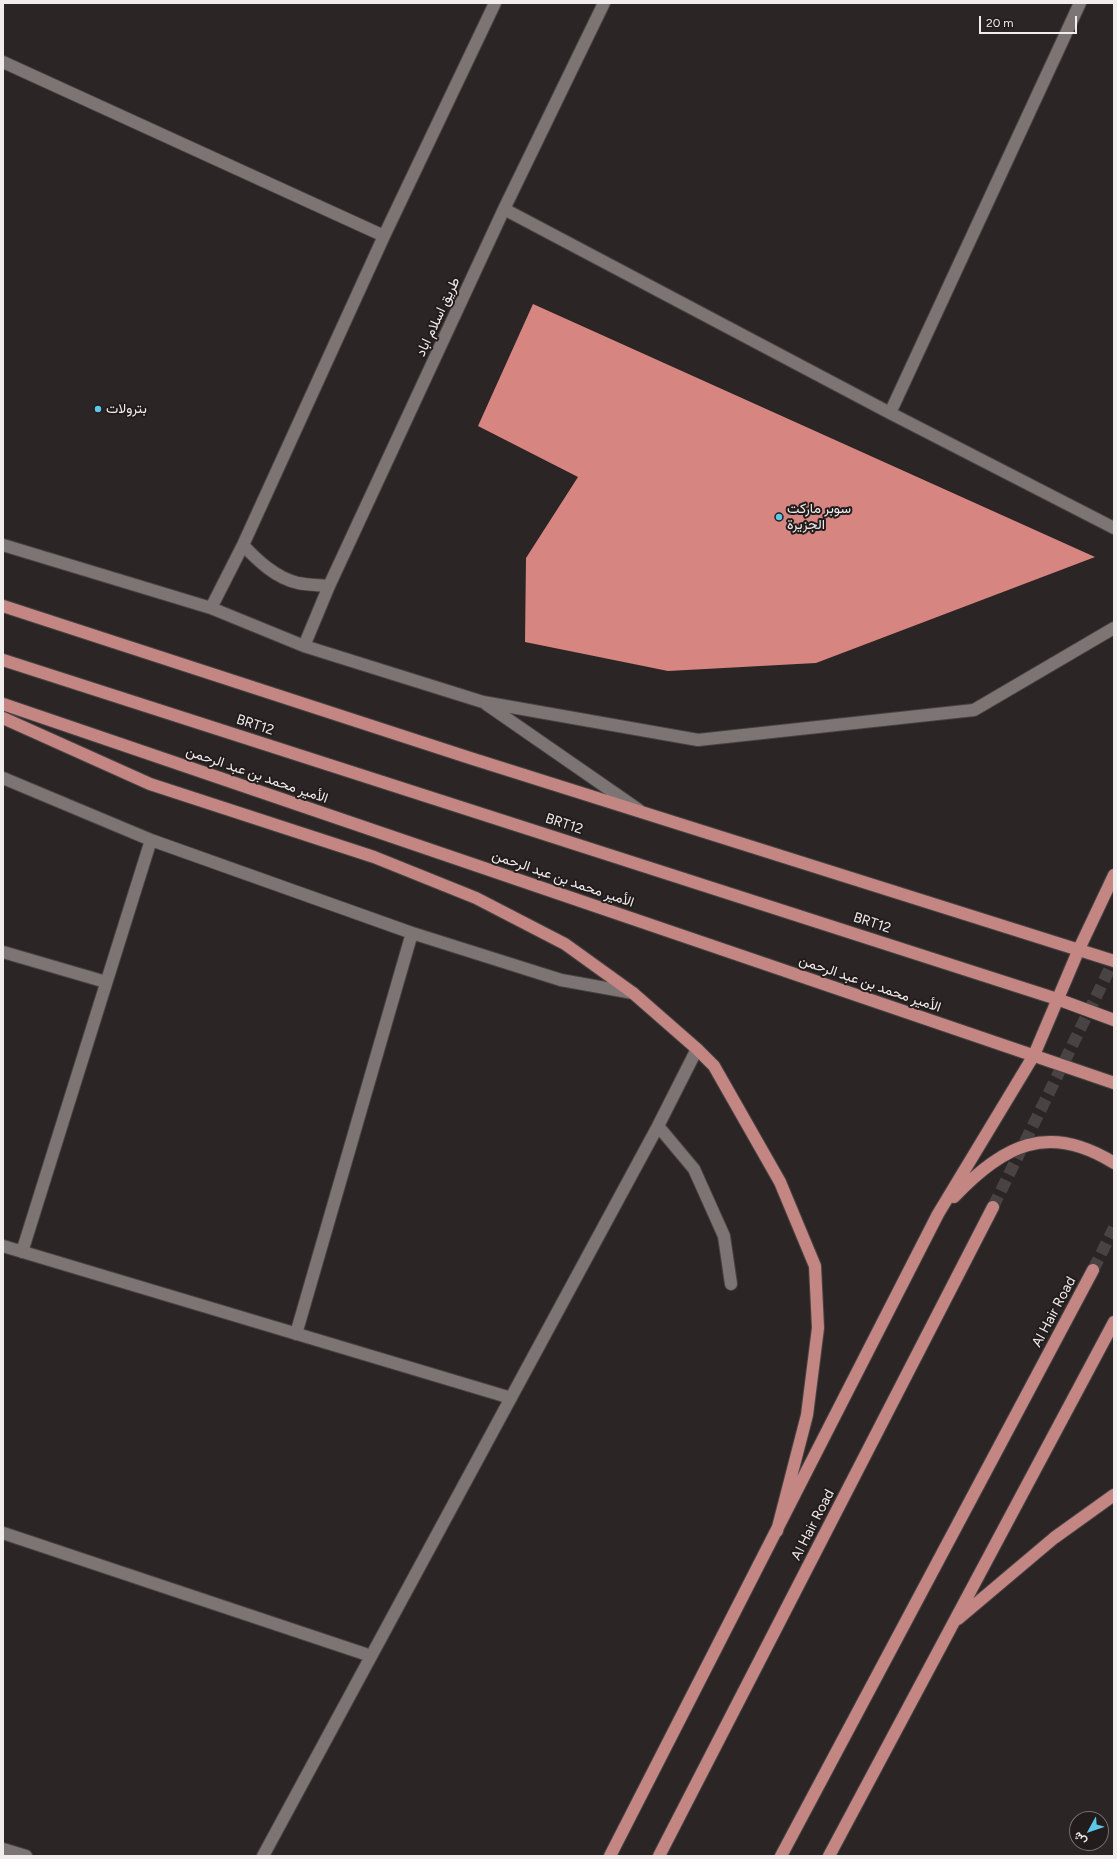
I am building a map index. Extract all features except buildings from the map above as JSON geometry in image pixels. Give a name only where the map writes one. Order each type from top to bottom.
[{"type":"main road","points":[[3,606],[470,758],[1114,961]]},
{"type":"main road","name":"BRT12","points":[[3,660],[1057,998],[1114,1020]]},
{"type":"main road","name":"الأمير محمد بن عبد الرحمن","points":[[3,704],[1114,1083]]},
{"type":"main road","points":[[3,718],[150,784],[374,857],[476,898],[565,944],[633,993],[697,1048],[714,1066],[780,1182],[815,1266],[818,1328],[807,1415],[777,1531]]},
{"type":"main road","points":[[610,1856],[938,1214],[1034,1055],[1057,998],[1114,875]]},
{"type":"main road","points":[[938,1214],[968,1182],[986,1168],[1026,1145],[1046,1141],[1073,1144],[1097,1153],[1114,1163]]},
{"type":"main road","name":"Al Hair Road","points":[[660,1856],[993,1207]]},
{"type":"main road","name":"Al Hair Road","points":[[781,1856],[1093,1270]]},
{"type":"main road","points":[[829,1856],[1114,1322]]},
{"type":"main road","points":[[952,1623],[1054,1538],[1114,1495]]},
{"type":"street","points":[[211,608],[243,545],[384,236],[495,3]]},
{"type":"street","name":"طريق اسلام اباد","points":[[304,646],[329,586],[504,209],[604,3]]},
{"type":"street","points":[[890,413],[1080,3]]},
{"type":"street","points":[[3,62],[384,236]]},
{"type":"street","points":[[504,209],[890,413],[1114,528]]},
{"type":"street","points":[[3,545],[211,608],[304,646],[483,702],[698,740],[974,710],[1114,628]]},
{"type":"street","points":[[243,545],[261,563],[280,576],[298,583],[329,586]]},
{"type":"street","points":[[483,702],[641,811]]},
{"type":"street","points":[[3,778],[151,840],[412,933],[560,980],[633,993]]},
{"type":"street","points":[[22,1252],[151,840]]},
{"type":"street","points":[[296,1334],[412,933]]},
{"type":"street","points":[[3,952],[106,982]]},
{"type":"street","points":[[263,1856],[658,1126],[697,1048]]},
{"type":"street","points":[[658,1126],[694,1169],[724,1236],[731,1284]]},
{"type":"street","points":[[3,1246],[511,1398]]},
{"type":"street","points":[[3,1533],[371,1656]]},
{"type":"street","points":[[3,1849],[26,1856]]},
{"type":"tunnel","points":[[993,1207],[1114,960]]},
{"type":"tunnel","points":[[1093,1270],[1114,1228]]},
{"type":"place","name":"بترولات","points":[[98,409]]},
{"type":"place","name":"سوبر ماركت الجزيرة","points":[[779,517]]}]
